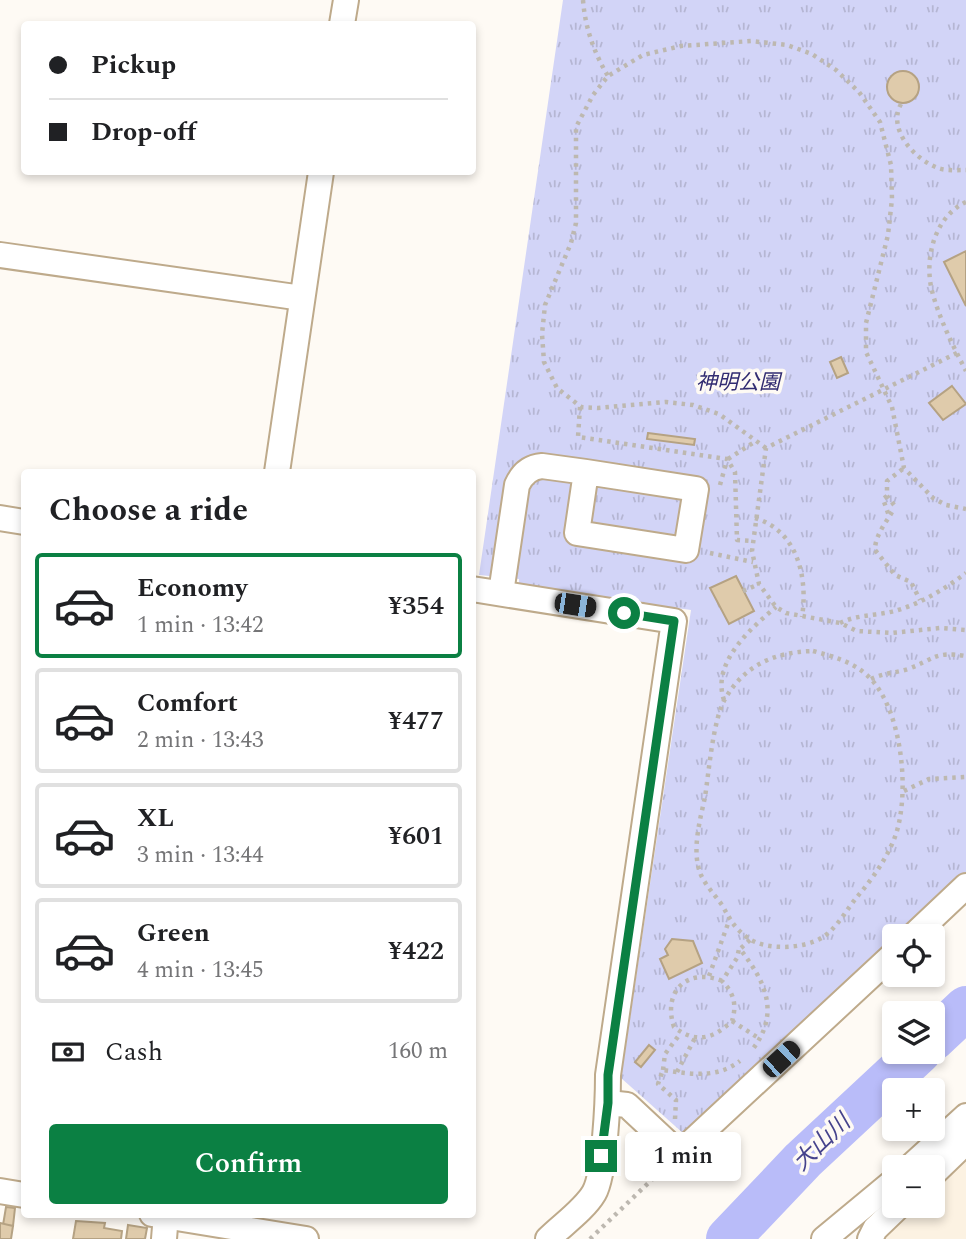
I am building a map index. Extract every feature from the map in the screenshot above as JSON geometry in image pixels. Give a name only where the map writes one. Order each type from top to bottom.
[{"type":"street","points":[[342,21],[346,0]]},
{"type":"street","points":[[277,469],[321,175]]},
{"type":"street","points":[[0,254],[302,298]]},
{"type":"street","points":[[501,593],[517,485],[531,468],[537,466],[586,472],[695,489],[686,550],[577,533],[586,472]]},
{"type":"street","points":[[0,518],[21,522]]},
{"type":"street","points":[[476,590],[674,621],[608,1075],[608,1103],[596,1190],[548,1239]]},
{"type":"street","points":[[926,924],[966,886]]},
{"type":"street","points":[[608,1103],[627,1105],[673,1148],[684,1149],[882,965]]},
{"type":"street","points":[[923,1155],[966,1116]]},
{"type":"street","points":[[945,1163],[966,1143]]},
{"type":"street","points":[[0,1191],[21,1194]]},
{"type":"street","points":[[824,1239],[882,1191]]},
{"type":"street","points":[[870,1239],[875,1229],[886,1218]]},
{"type":"street","points":[[162,1221],[306,1239]]},
{"type":"path","points":[[583,0],[587,26],[596,54],[608,76]]},
{"type":"path","points":[[766,448],[719,414],[693,405],[666,402],[580,407],[556,388],[544,362],[542,334],[545,305],[571,243],[576,223],[576,127],[593,95],[608,76],[643,55],[681,46],[751,41],[787,45],[812,54],[836,70],[859,92],[880,122],[891,164],[892,199],[888,235],[866,323],[866,352],[892,407],[904,468],[933,498],[946,505],[966,509]]},
{"type":"path","points":[[901,104],[895,120],[911,150],[924,162],[941,170],[966,170]]},
{"type":"path","points":[[966,202],[956,207],[941,223],[930,249],[932,290],[966,371]]},
{"type":"path","points":[[766,448],[957,353]]},
{"type":"path","points":[[718,499],[722,471],[728,459],[756,441]]},
{"type":"path","points":[[766,448],[752,541],[753,562],[759,584],[776,607],[786,613],[840,623],[856,631],[892,633],[940,628],[966,630]]},
{"type":"path","points":[[894,505],[887,496],[887,481],[904,468]]},
{"type":"path","points":[[887,496],[883,499],[889,517]]},
{"type":"path","points":[[892,512],[878,535],[875,550],[895,575],[911,582],[920,600]]},
{"type":"path","points":[[755,518],[769,522],[787,539],[795,552],[803,578],[802,617]]},
{"type":"path","points":[[710,553],[753,562]]},
{"type":"path","points":[[840,623],[853,617],[901,609],[966,573]]},
{"type":"path","points":[[744,591],[759,584]]},
{"type":"path","points":[[724,700],[719,687],[724,667],[752,627],[776,607]]},
{"type":"path","points":[[814,651],[843,659],[871,679],[893,723],[901,753],[904,791],[899,824],[887,854],[865,887],[826,936],[810,944],[796,947],[750,940],[729,921],[701,874],[697,861],[703,803],[724,700],[756,665],[778,654],[814,651]]},
{"type":"path","points":[[871,679],[878,675],[906,670],[934,655],[966,656]]},
{"type":"path","points":[[904,791],[929,779],[966,777]]},
{"type":"path","points":[[709,976],[729,921]]},
{"type":"path","points":[[722,981],[740,949],[750,940]]},
{"type":"path","points":[[663,1070],[693,1075],[722,1071],[746,1057],[760,1039],[766,1022],[767,994],[754,967],[740,949]]},
{"type":"path","points":[[697,976],[709,976],[722,981],[730,989],[734,1001],[732,1021],[715,1035],[695,1038],[674,1027],[671,1000],[677,989],[686,981],[697,976]]},
{"type":"path","points":[[732,1021],[760,1039]]},
{"type":"path","points":[[674,1125],[676,1100],[658,1084],[665,1054],[680,1034]]},
{"type":"path","points":[[677,1072],[695,1038]]},
{"type":"path","points":[[590,1239],[672,1161]]},
{"type":"shaded area","points":[[966,1125],[966,1239],[858,1239],[864,1218],[882,1211],[882,1218],[945,1218],[945,1155],[942,1155]]},
{"type":"green space","name":"神明公園","points":[[563,0],[966,0],[966,873],[911,924],[882,924],[882,951],[684,1134],[621,1078],[691,610],[519,586],[519,579],[479,575]]},
{"type":"building","points":[[903,71],[915,75],[919,87],[915,99],[903,103],[891,99],[887,87],[891,75]]},
{"type":"building","points":[[966,251],[966,306],[944,262]]},
{"type":"building","points":[[841,357],[848,373],[837,378],[830,362]]},
{"type":"building","points":[[952,386],[966,404],[943,420],[929,403]]},
{"type":"building","points":[[648,433],[695,439],[694,445],[647,439]]},
{"type":"building","points":[[736,576],[754,611],[729,624],[710,588]]},
{"type":"building","points":[[672,939],[693,941],[702,963],[669,979],[660,959],[668,955],[665,949]]},
{"type":"building","points":[[649,1045],[655,1050],[641,1067],[635,1062]]},
{"type":"building","points":[[6,1207],[15,1208],[13,1226],[3,1225]]},
{"type":"building","points":[[76,1221],[105,1223],[104,1228],[122,1231],[121,1239],[73,1239]]},
{"type":"building","points":[[0,1223],[13,1226],[11,1239],[0,1239]]},
{"type":"building","points":[[128,1225],[147,1228],[145,1239],[126,1239]]},
{"type":"waterway","name":"大山川","points":[[945,1028],[966,1008]]},
{"type":"waterway","name":"大山川","points":[[728,1239],[803,1160],[906,1064]]},
{"type":"route","points":[[601,1156],[608,1103],[608,1075],[674,621],[624,613]]}]
